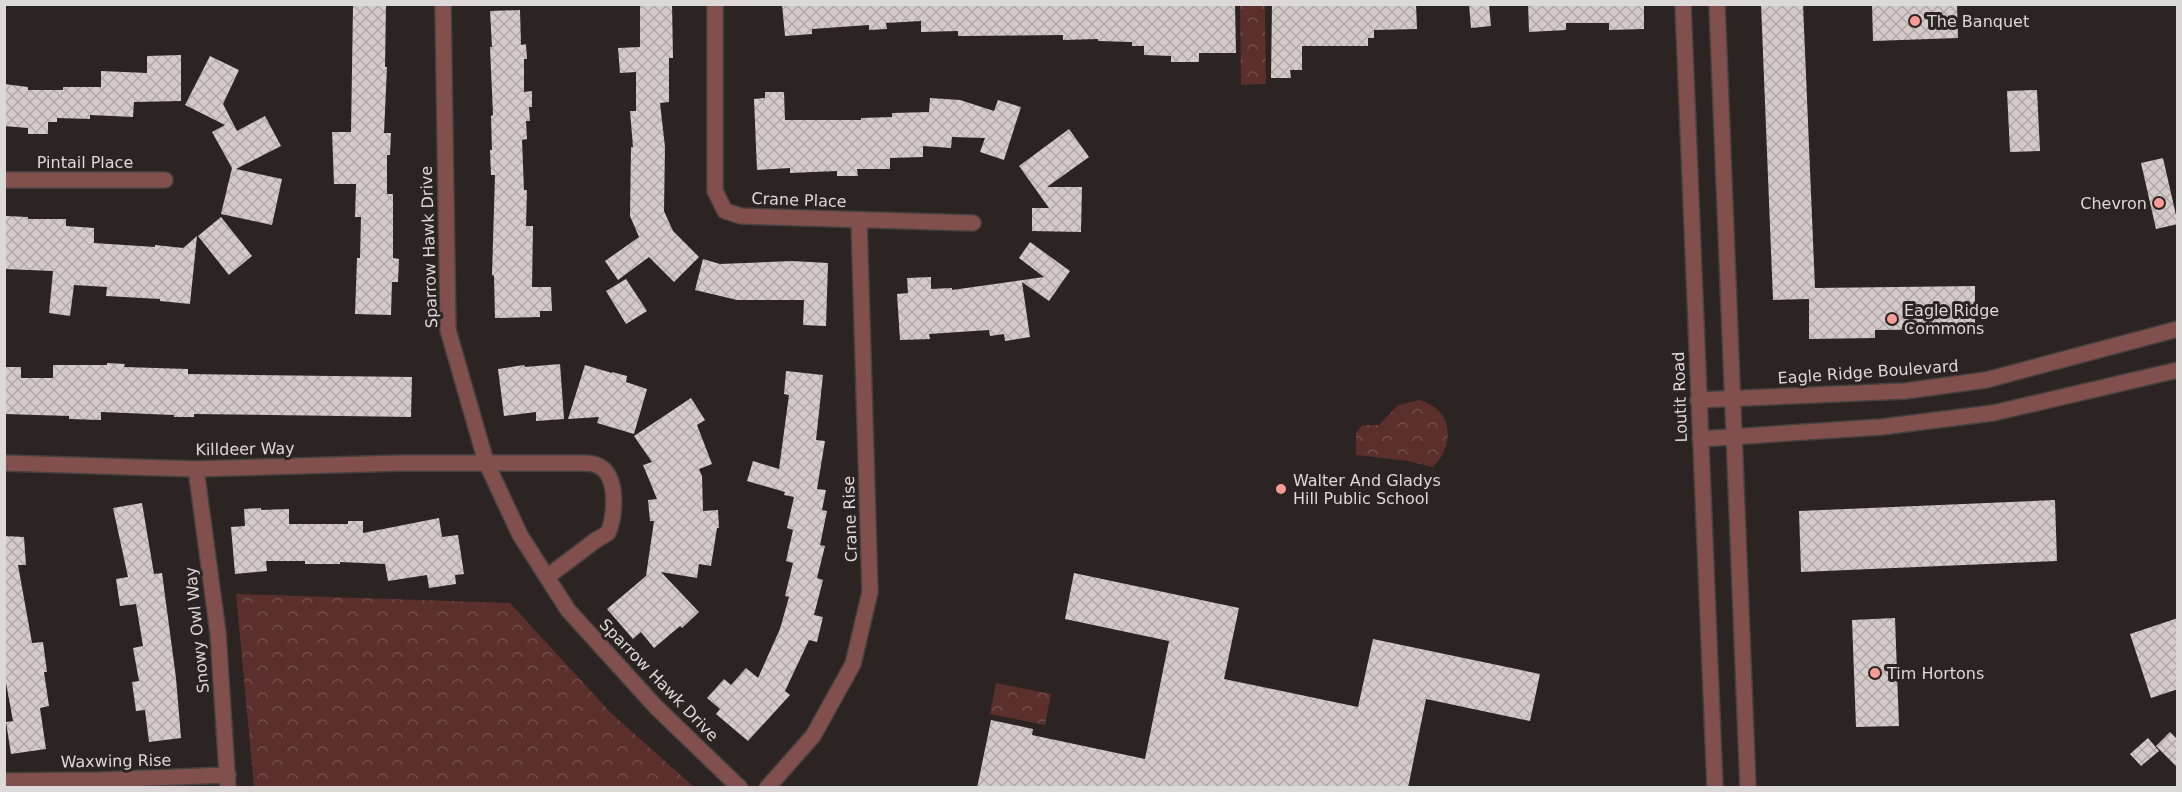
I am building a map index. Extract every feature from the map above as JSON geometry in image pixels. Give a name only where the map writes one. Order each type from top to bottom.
[{"type":"street","name":"Sparrow Hawk Drive","points":[[443,4],[448,330],[486,462],[516,526],[568,610],[656,707],[740,788]]},
{"type":"street","name":"Crane Place","points":[[715,4],[715,191],[725,211],[741,216],[973,223]]},
{"type":"street","name":"Loutit Road","points":[[1683,4],[1715,788]]},
{"type":"street","points":[[1717,4],[1748,788]]},
{"type":"street","name":"Pintail Place","points":[[4,180],[165,180]]},
{"type":"street","name":"Crane Rise","points":[[767,788],[813,736],[854,664],[870,592],[859,219]]},
{"type":"street","name":"Eagle Ridge Boulevard","points":[[1698,400],[1905,391],[1986,380],[2178,329]]},
{"type":"street","points":[[1700,439],[1881,426],[1993,413],[2178,370]]},
{"type":"street","name":"Killdeer Way","points":[[4,463],[196,469],[486,462],[594,464],[602,467],[610,479],[613,508],[612,523],[608,534],[596,540],[547,577]]},
{"type":"street","name":"Snowy Owl Way","points":[[196,469],[218,633],[228,781]]},
{"type":"street","name":"Waxwing Rise","points":[[4,781],[228,781]]},
{"type":"green space","points":[[1240,5],[1265,5],[1266,84],[1241,85]]},
{"type":"green space","points":[[1419,400],[1439,411],[1447,428],[1448,438],[1445,448],[1433,467],[1408,461],[1356,455],[1356,433],[1362,425],[1379,425],[1398,405]]},
{"type":"green space","points":[[236,594],[510,603],[611,713],[694,787],[254,787]]},
{"type":"green space","points":[[996,683],[1051,694],[1045,725],[990,714]]},
{"type":"building","points":[[640,4],[672,4],[673,58],[669,58],[669,102],[660,103],[665,147],[664,211],[673,231],[699,257],[674,282],[649,257],[618,280],[605,261],[639,237],[630,216],[631,147],[633,147],[630,111],[636,111],[636,72],[620,73],[618,48],[640,47]]},
{"type":"building","points":[[782,4],[1235,4],[1236,53],[1199,53],[1199,62],[1171,62],[1171,56],[1144,55],[1144,46],[1132,46],[1132,42],[1098,41],[1098,39],[1063,40],[1063,35],[958,36],[958,31],[921,32],[921,21],[886,23],[887,29],[869,30],[869,25],[812,29],[812,34],[785,36]]},
{"type":"building","points":[[1272,4],[1416,4],[1417,29],[1374,30],[1374,38],[1368,38],[1368,46],[1302,46],[1302,70],[1290,70],[1291,78],[1271,78]]},
{"type":"building","points":[[1469,4],[1489,4],[1491,26],[1471,28]]},
{"type":"building","points":[[1528,4],[1644,4],[1644,29],[1609,30],[1609,23],[1566,23],[1566,30],[1529,32]]},
{"type":"building","points":[[1761,4],[1803,4],[1815,288],[1975,286],[1975,329],[1875,330],[1875,338],[1809,339],[1809,299],[1773,300]]},
{"type":"building","name":"The Banquet","points":[[1872,4],[1957,4],[1958,38],[1873,41]]},
{"type":"building","points":[[353,5],[386,6],[385,67],[387,67],[384,133],[391,133],[390,155],[387,155],[387,194],[393,194],[393,258],[399,259],[398,282],[392,282],[391,315],[355,314],[361,217],[355,217],[356,184],[334,184],[332,132],[351,132]]},
{"type":"building","points":[[520,10],[521,45],[526,44],[527,59],[524,59],[524,92],[532,91],[532,107],[529,107],[530,121],[526,121],[527,139],[522,140],[524,190],[527,190],[526,226],[533,226],[532,287],[551,287],[552,311],[540,311],[540,317],[495,318],[494,276],[492,275],[495,175],[491,175],[490,150],[492,150],[491,116],[493,115],[490,11]]},
{"type":"building","points":[[181,55],[181,101],[134,102],[133,117],[90,115],[90,119],[57,118],[57,122],[48,122],[48,134],[28,134],[28,128],[4,126],[4,84],[28,87],[28,90],[101,87],[101,71],[147,73],[147,56]]},
{"type":"building","points":[[210,56],[239,70],[223,104],[237,131],[265,116],[281,146],[236,169],[282,179],[272,225],[221,214],[232,168],[212,132],[225,125],[185,105]]},
{"type":"building","points":[[2037,90],[2040,151],[2010,152],[2007,91]]},
{"type":"building","points":[[765,92],[784,92],[785,120],[861,120],[861,118],[892,117],[892,113],[929,112],[930,98],[960,100],[994,111],[998,100],[1021,107],[1004,160],[980,152],[985,138],[952,137],[951,148],[923,146],[923,157],[890,158],[890,169],[857,169],[858,176],[837,176],[837,171],[790,173],[790,168],[757,170],[754,99],[765,98]]},
{"type":"building","points":[[1069,129],[1089,157],[1047,187],[1082,187],[1081,232],[1032,231],[1032,208],[1049,208],[1019,166]]},
{"type":"building","points":[[2163,158],[2178,224],[2156,229],[2141,163]]},
{"type":"building","points":[[6,216],[28,217],[28,219],[66,219],[66,226],[94,228],[94,243],[183,248],[197,236],[190,304],[160,301],[160,299],[106,296],[107,287],[74,285],[70,316],[49,313],[53,271],[4,269]]},
{"type":"building","points":[[221,217],[252,256],[229,275],[198,236]]},
{"type":"building","points":[[1030,242],[1070,271],[1049,301],[1022,282],[1030,337],[1005,341],[1004,334],[990,336],[989,330],[929,334],[930,339],[900,340],[897,294],[908,293],[907,278],[931,277],[931,289],[952,288],[952,290],[1044,277],[1019,258]]},
{"type":"building","points":[[703,259],[720,264],[792,261],[828,263],[826,326],[803,325],[804,300],[737,300],[695,290]]},
{"type":"building","points":[[626,279],[647,311],[626,324],[606,291]]},
{"type":"building","points":[[107,363],[125,364],[124,367],[188,369],[188,374],[412,377],[411,417],[194,414],[194,417],[174,417],[174,415],[101,412],[101,420],[69,419],[69,416],[5,414],[4,367],[21,367],[21,378],[53,378],[53,365],[107,365]]},
{"type":"building","points":[[560,364],[564,419],[536,421],[536,412],[504,416],[498,369],[524,365],[525,367]]},
{"type":"building","points":[[585,365],[627,376],[626,382],[647,389],[634,434],[597,423],[599,417],[568,419]]},
{"type":"building","points":[[786,371],[823,375],[816,440],[825,441],[817,489],[826,490],[822,510],[827,511],[820,545],[825,546],[817,578],[823,580],[814,615],[823,617],[817,642],[809,640],[785,691],[790,695],[748,741],[716,714],[720,709],[707,698],[724,679],[731,685],[746,668],[758,678],[780,629],[789,597],[785,596],[793,563],[786,561],[793,530],[787,528],[794,497],[784,495],[785,492],[747,481],[753,461],[779,469],[789,395],[784,394]]},
{"type":"building","points":[[691,398],[705,420],[697,425],[712,464],[699,469],[702,476],[703,511],[718,510],[719,528],[717,528],[711,566],[699,564],[697,578],[661,572],[699,612],[682,628],[680,626],[654,648],[641,632],[633,639],[607,609],[646,576],[654,521],[650,521],[648,500],[657,499],[643,465],[652,462],[634,436]]},
{"type":"building","points":[[2055,500],[2057,561],[1801,572],[1799,511]]},
{"type":"building","points":[[142,503],[154,574],[162,573],[176,678],[181,738],[149,742],[145,710],[136,711],[132,682],[139,681],[133,648],[143,646],[136,604],[120,606],[116,579],[128,577],[113,508]]},
{"type":"building","points":[[261,508],[261,510],[289,509],[289,524],[348,524],[348,521],[363,521],[363,533],[439,518],[442,537],[458,535],[464,574],[455,575],[456,584],[429,588],[427,575],[388,581],[385,564],[340,562],[340,564],[305,564],[305,561],[266,561],[267,571],[235,574],[231,527],[245,526],[244,509]]},
{"type":"building","points":[[4,536],[24,537],[26,565],[18,565],[32,643],[43,642],[47,672],[44,672],[49,706],[40,708],[46,749],[11,754],[6,722],[13,721],[4,672]]},
{"type":"building","points":[[1074,573],[1239,608],[1224,679],[1358,707],[1373,639],[1540,674],[1530,721],[1426,699],[1408,788],[977,788],[991,720],[1033,729],[1032,735],[1145,759],[1169,641],[1065,619]]},
{"type":"building","name":"Tim Hortons","points":[[1895,618],[1899,726],[1856,727],[1852,620]]},
{"type":"building","points":[[2178,618],[2178,689],[2151,698],[2130,634]]},
{"type":"building","points":[[2170,732],[2178,740],[2178,768],[2156,746]]},
{"type":"building","points":[[2148,738],[2159,751],[2141,766],[2130,754]]},
{"type":"place","name":"The Banquet","points":[[1915,21]]},
{"type":"place","name":"Chevron","points":[[2159,203]]},
{"type":"place","name":"Eagle Ridge Commons","points":[[1892,319]]},
{"type":"place","name":"Walter And Gladys Hill Public School","points":[[1281,489]]},
{"type":"place","name":"Tim Hortons","points":[[1875,673]]}]
